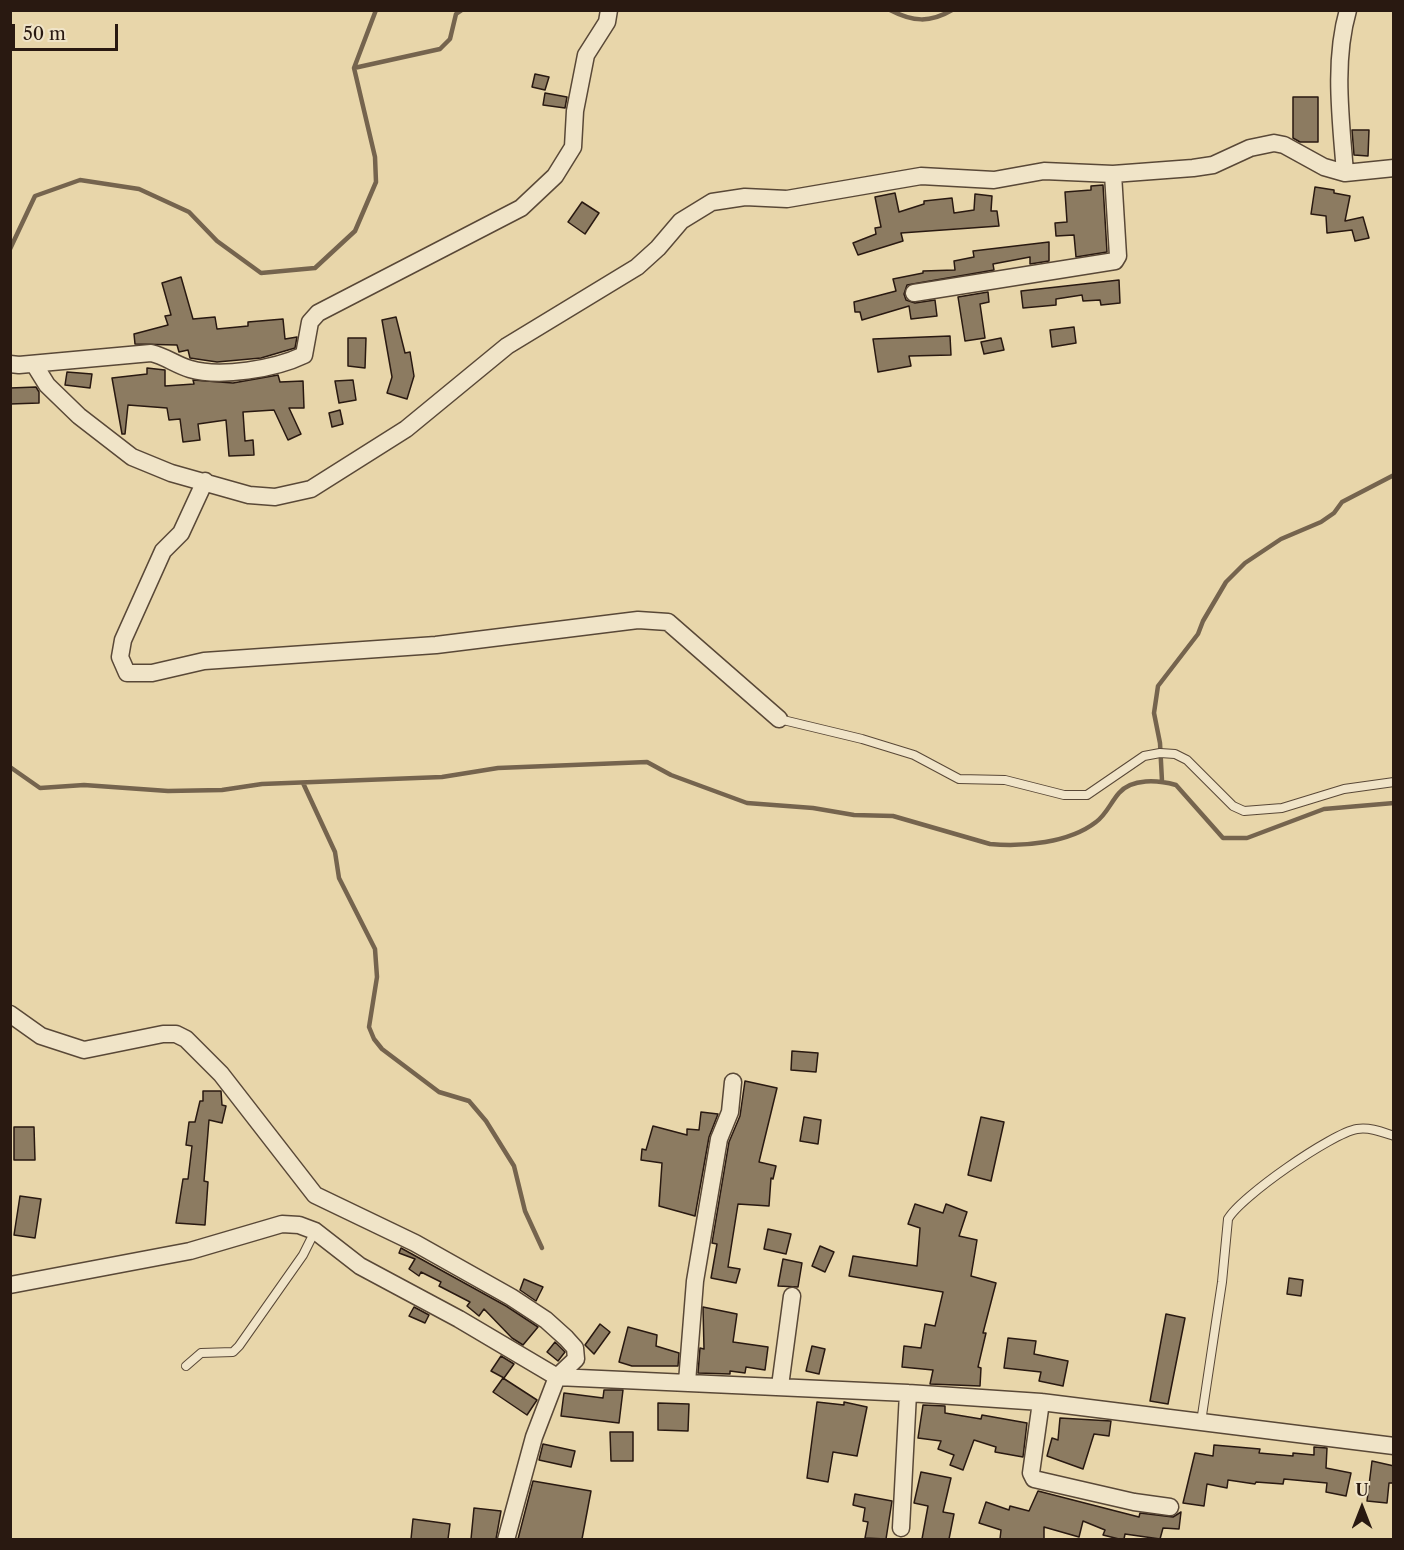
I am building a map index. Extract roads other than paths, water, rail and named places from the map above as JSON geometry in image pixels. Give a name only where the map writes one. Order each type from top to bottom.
[{"type":"street","points":[[10,364],[34,364],[151,352],[166,356],[186,368],[218,373],[264,367],[291,361],[304,355],[310,322],[318,313],[521,208],[555,176],[573,147],[575,111],[586,55],[607,22],[609,10]]},
{"type":"street","points":[[1345,173],[1340,102],[1342,32],[1348,10]]},
{"type":"street","points":[[34,364],[48,385],[79,416],[132,457],[171,473],[249,495],[275,497],[311,489],[406,429],[507,346],[637,267],[658,248],[681,221],[711,202],[745,196],[788,199],[921,176],[994,180],[1044,171],[1113,174],[1213,165],[1250,148],[1274,143],[1284,145],[1324,167],[1345,173],[1394,168]]},
{"type":"street","points":[[914,293],[1115,261],[1118,256],[1113,174]]},
{"type":"street","points":[[205,481],[182,533],[163,551],[123,640],[120,657],[127,673],[152,673],[204,662],[436,645],[638,620],[668,622],[778,719]]},
{"type":"street","points":[[10,1014],[41,1036],[84,1050],[163,1034],[176,1034],[186,1039],[221,1074],[315,1195],[415,1243],[511,1297],[546,1320],[566,1338],[575,1348],[576,1359],[557,1377],[534,1437],[506,1539]]},
{"type":"street","points":[[687,1382],[695,1281],[719,1139],[730,1112],[733,1082]]},
{"type":"street","points":[[10,1285],[190,1251],[282,1224],[299,1225],[315,1231],[360,1266],[459,1319],[557,1377],[780,1386],[1041,1402],[1394,1446]]},
{"type":"street","points":[[780,1386],[792,1296]]},
{"type":"street","points":[[901,1528],[909,1393]]},
{"type":"street","points":[[1041,1402],[1031,1473],[1034,1479],[1134,1502],[1170,1507]]},
{"type":"lane","points":[[778,719],[862,739],[914,755],[959,779],[1005,780],[1064,795],[1087,795],[1144,756],[1160,753],[1175,754],[1187,760],[1233,806],[1244,811],[1282,808],[1344,789],[1394,782]]},
{"type":"lane","points":[[1201,1423],[1222,1282],[1228,1219],[1232,1212],[1266,1183],[1337,1136],[1356,1129],[1368,1129],[1394,1136]]},
{"type":"lane","points":[[186,1366],[201,1353],[233,1352],[240,1346],[303,1255],[315,1231]]},
{"type":"waterway","points":[[10,249],[35,196],[80,180],[139,189],[189,212],[217,241],[261,273],[315,268],[355,231],[376,182],[375,157],[354,68],[376,10]]},
{"type":"waterway","points":[[354,68],[440,49],[450,39],[456,14],[462,10]]},
{"type":"waterway","points":[[890,10],[914,19],[929,19],[952,10]]},
{"type":"waterway","points":[[1162,781],[1160,743],[1154,713],[1158,686],[1198,634],[1226,582],[1245,563],[1281,539],[1321,522],[1334,513],[1342,502],[1394,475]]},
{"type":"waterway","points":[[10,767],[40,788],[84,785],[168,791],[222,790],[262,784],[442,777],[498,768],[647,762],[671,775],[747,803],[813,808],[854,815],[893,816],[990,844],[1003,845],[1031,844],[1073,835],[1100,819],[1124,788],[1146,782],[1176,785],[1223,838],[1247,838],[1324,809],[1394,803]]},
{"type":"waterway","points":[[303,783],[335,852],[339,878],[375,949],[377,977],[369,1027],[374,1039],[382,1049],[439,1092],[469,1101],[486,1121],[514,1166],[525,1211],[542,1248]]}]
